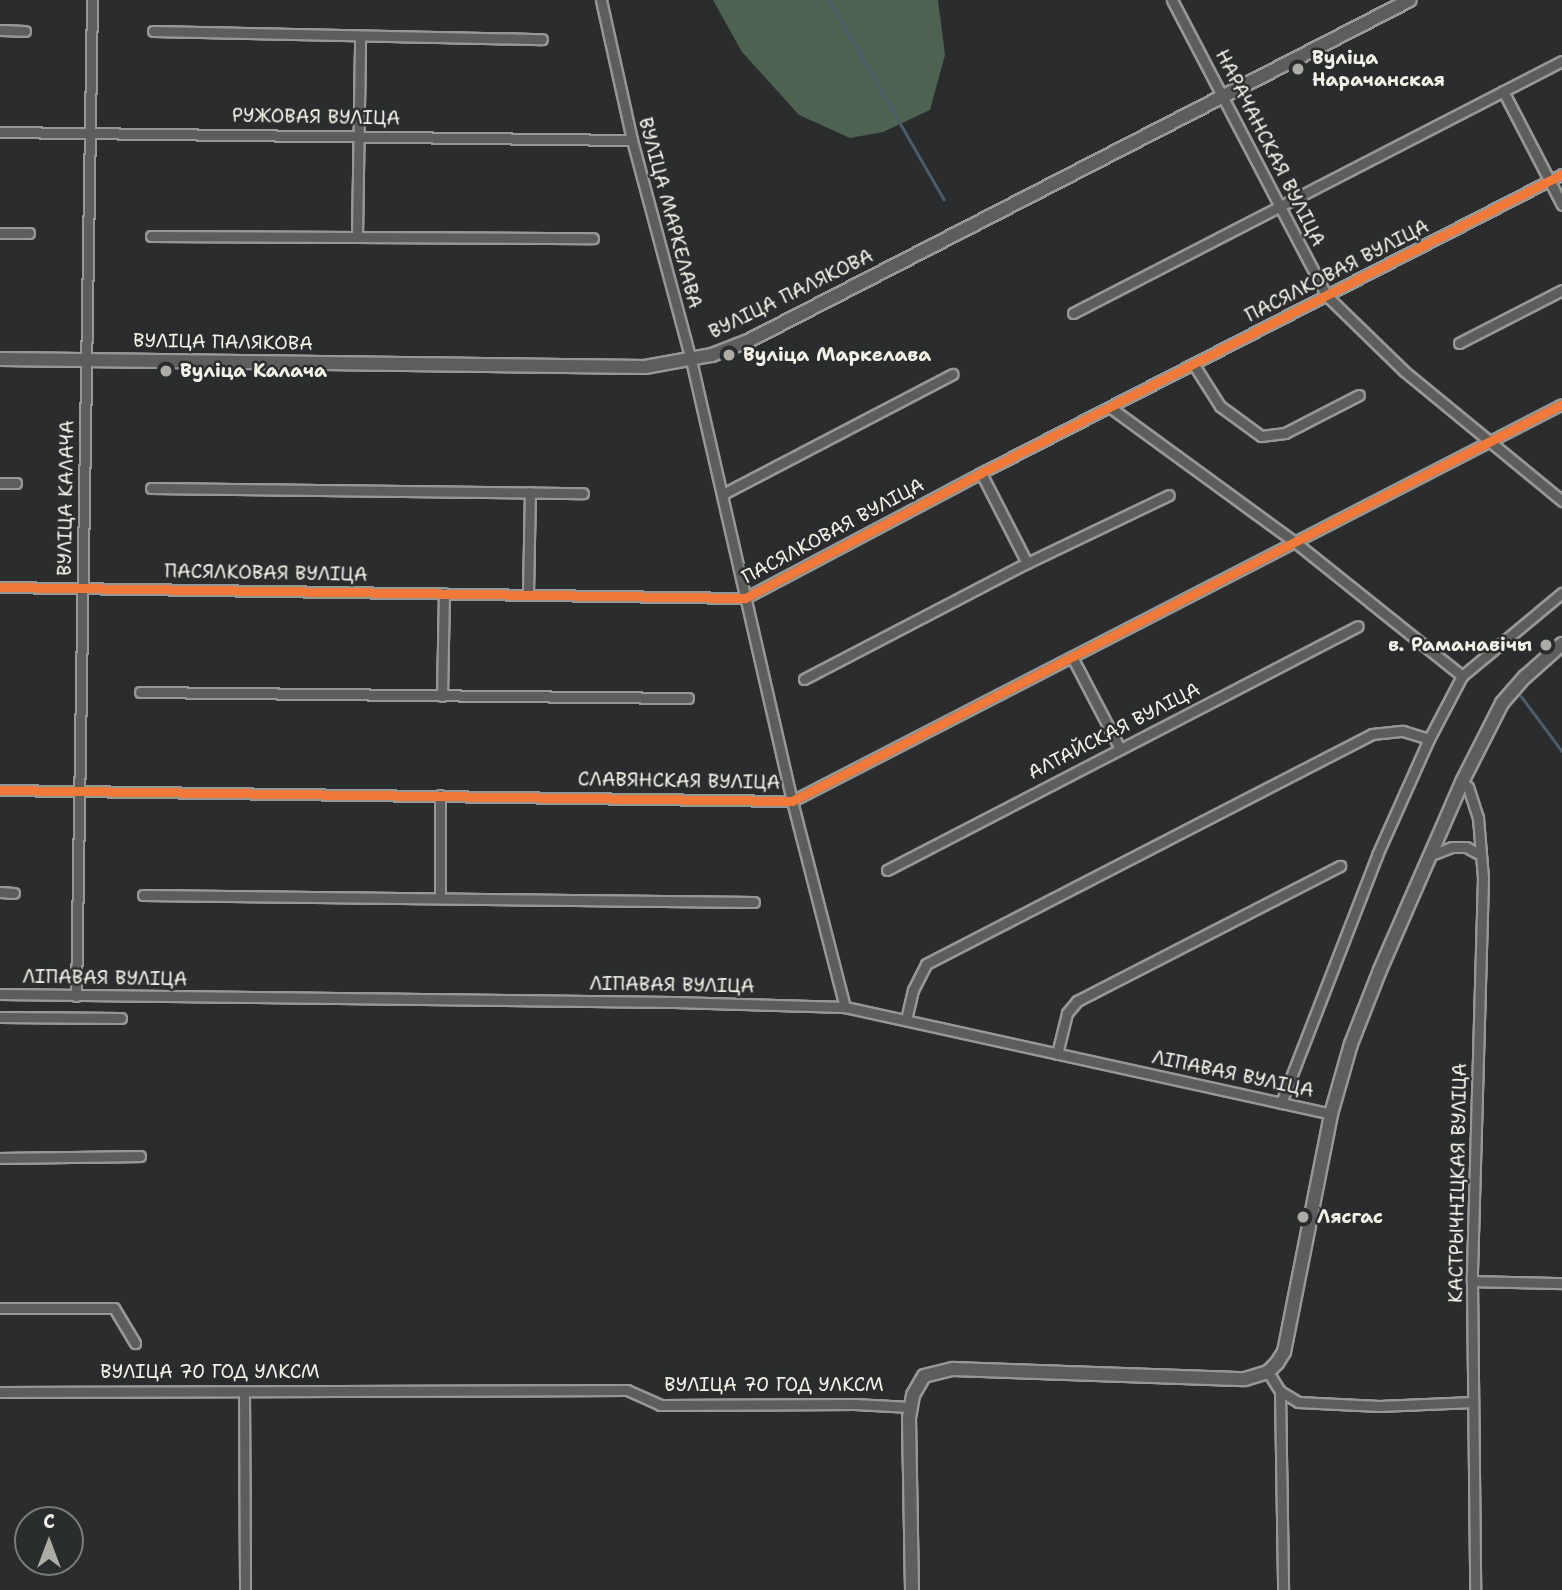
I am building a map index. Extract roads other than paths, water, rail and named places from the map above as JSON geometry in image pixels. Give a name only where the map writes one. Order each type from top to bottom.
[{"type":"street","name":"ВУЛІЦА КАЛАЧА","points":[[76,996],[92,0]]},
{"type":"street","name":"ВУЛІЦА МАРКЕЛАВА","points":[[601,0],[632,140],[691,360],[723,494],[792,801],[845,1007]]},
{"type":"street","name":"НАРАЧАНСКАЯ ВУЛІЦА","points":[[1172,0],[1327,296],[1404,371],[1491,440],[1562,502]]},
{"type":"street","name":"ВУЛІЦА ПАЛЯКОВА","points":[[0,359],[645,367],[691,360],[750,340],[1410,0]]},
{"type":"street","points":[[0,30],[25,31]]},
{"type":"street","points":[[153,31],[542,39]]},
{"type":"street","points":[[357,237],[360,37]]},
{"type":"street","points":[[1073,313],[1562,61]]},
{"type":"street","points":[[1503,91],[1562,205]]},
{"type":"street","name":"РУЖОВАЯ ВУЛІЦА","points":[[0,132],[632,140]]},
{"type":"street","name":"ПАСЯЛКОВАЯ ВУЛІЦА","points":[[0,587],[746,598],[981,473],[1562,174]]},
{"type":"street","points":[[0,233],[29,233]]},
{"type":"street","points":[[151,236],[593,238]]},
{"type":"street","points":[[1459,343],[1562,290]]},
{"type":"street","points":[[1194,365],[1220,406],[1261,436],[1285,433],[1359,395]]},
{"type":"street","points":[[723,494],[953,374]]},
{"type":"street","name":"СЛАВЯНСКАЯ ВУЛІЦА","points":[[0,790],[792,801],[1562,404]]},
{"type":"street","points":[[1111,408],[1295,542],[1462,676]]},
{"type":"street","points":[[981,473],[1027,563]]},
{"type":"street","points":[[0,482],[16,483]]},
{"type":"street","points":[[151,488],[583,493]]},
{"type":"street","points":[[528,594],[530,492]]},
{"type":"street","points":[[804,679],[1027,563],[1169,495]]},
{"type":"street","points":[[442,696],[444,593]]},
{"type":"street","points":[[1281,1103],[1377,855],[1429,739],[1462,676],[1562,593]]},
{"type":"street","name":"АЛТАЙСКАЯ ВУЛІЦА","points":[[887,870],[1119,747],[1358,626]]},
{"type":"street","points":[[1473,1402],[1380,1406],[1297,1402],[1280,1391],[1268,1372],[1284,1352],[1331,1114],[1351,1044],[1428,857],[1502,703],[1560,648]]},
{"type":"street","points":[[1072,657],[1119,747]]},
{"type":"street","points":[[140,692],[688,698]]},
{"type":"street","points":[[906,1020],[913,990],[926,964],[1372,734],[1404,731],[1429,739]]},
{"type":"street","name":"КАСТРЫЧНІЦКАЯ ВУЛІЦА","points":[[1462,782],[1468,787],[1478,818],[1481,855],[1472,1281],[1475,1590]]},
{"type":"street","points":[[440,795],[440,898]]},
{"type":"street","points":[[1428,857],[1452,847],[1466,847],[1481,855]]},
{"type":"street","points":[[1057,1054],[1067,1013],[1077,1001],[1340,866]]},
{"type":"street","points":[[0,892],[14,893]]},
{"type":"street","points":[[144,895],[754,902]]},
{"type":"street","name":"ЛІПАВАЯ ВУЛІЦА","points":[[0,994],[674,1002],[845,1007],[1331,1114]]},
{"type":"street","points":[[0,1017],[121,1018]]},
{"type":"street","points":[[0,1158],[140,1156]]},
{"type":"street","points":[[1472,1281],[1562,1283]]},
{"type":"street","points":[[0,1308],[114,1308],[135,1343]]},
{"type":"street","name":"ВУЛІЦА 70 ГОД УЛКСМ","points":[[0,1392],[627,1390],[660,1405],[854,1404],[910,1407],[917,1385],[925,1376],[953,1369],[1245,1379],[1268,1372]]},
{"type":"street","points":[[1280,1391],[1283,1590]]},
{"type":"street","points":[[244,1392],[245,1590]]},
{"type":"street","points":[[910,1407],[912,1590]]},
{"type":"waterway","points":[[829,0],[944,199]]},
{"type":"waterway","points":[[1521,696],[1562,751]]},
{"type":"place","name":"Вуліца Нарачанская","points":[[1298,69]]},
{"type":"place","name":"Вуліца Маркелава","points":[[729,355]]},
{"type":"place","name":"Вуліца Калача","points":[[166,371]]},
{"type":"place","name":"в. Раманавічы","points":[[1546,645]]},
{"type":"place","name":"Лясгас","points":[[1303,1217]]}]
